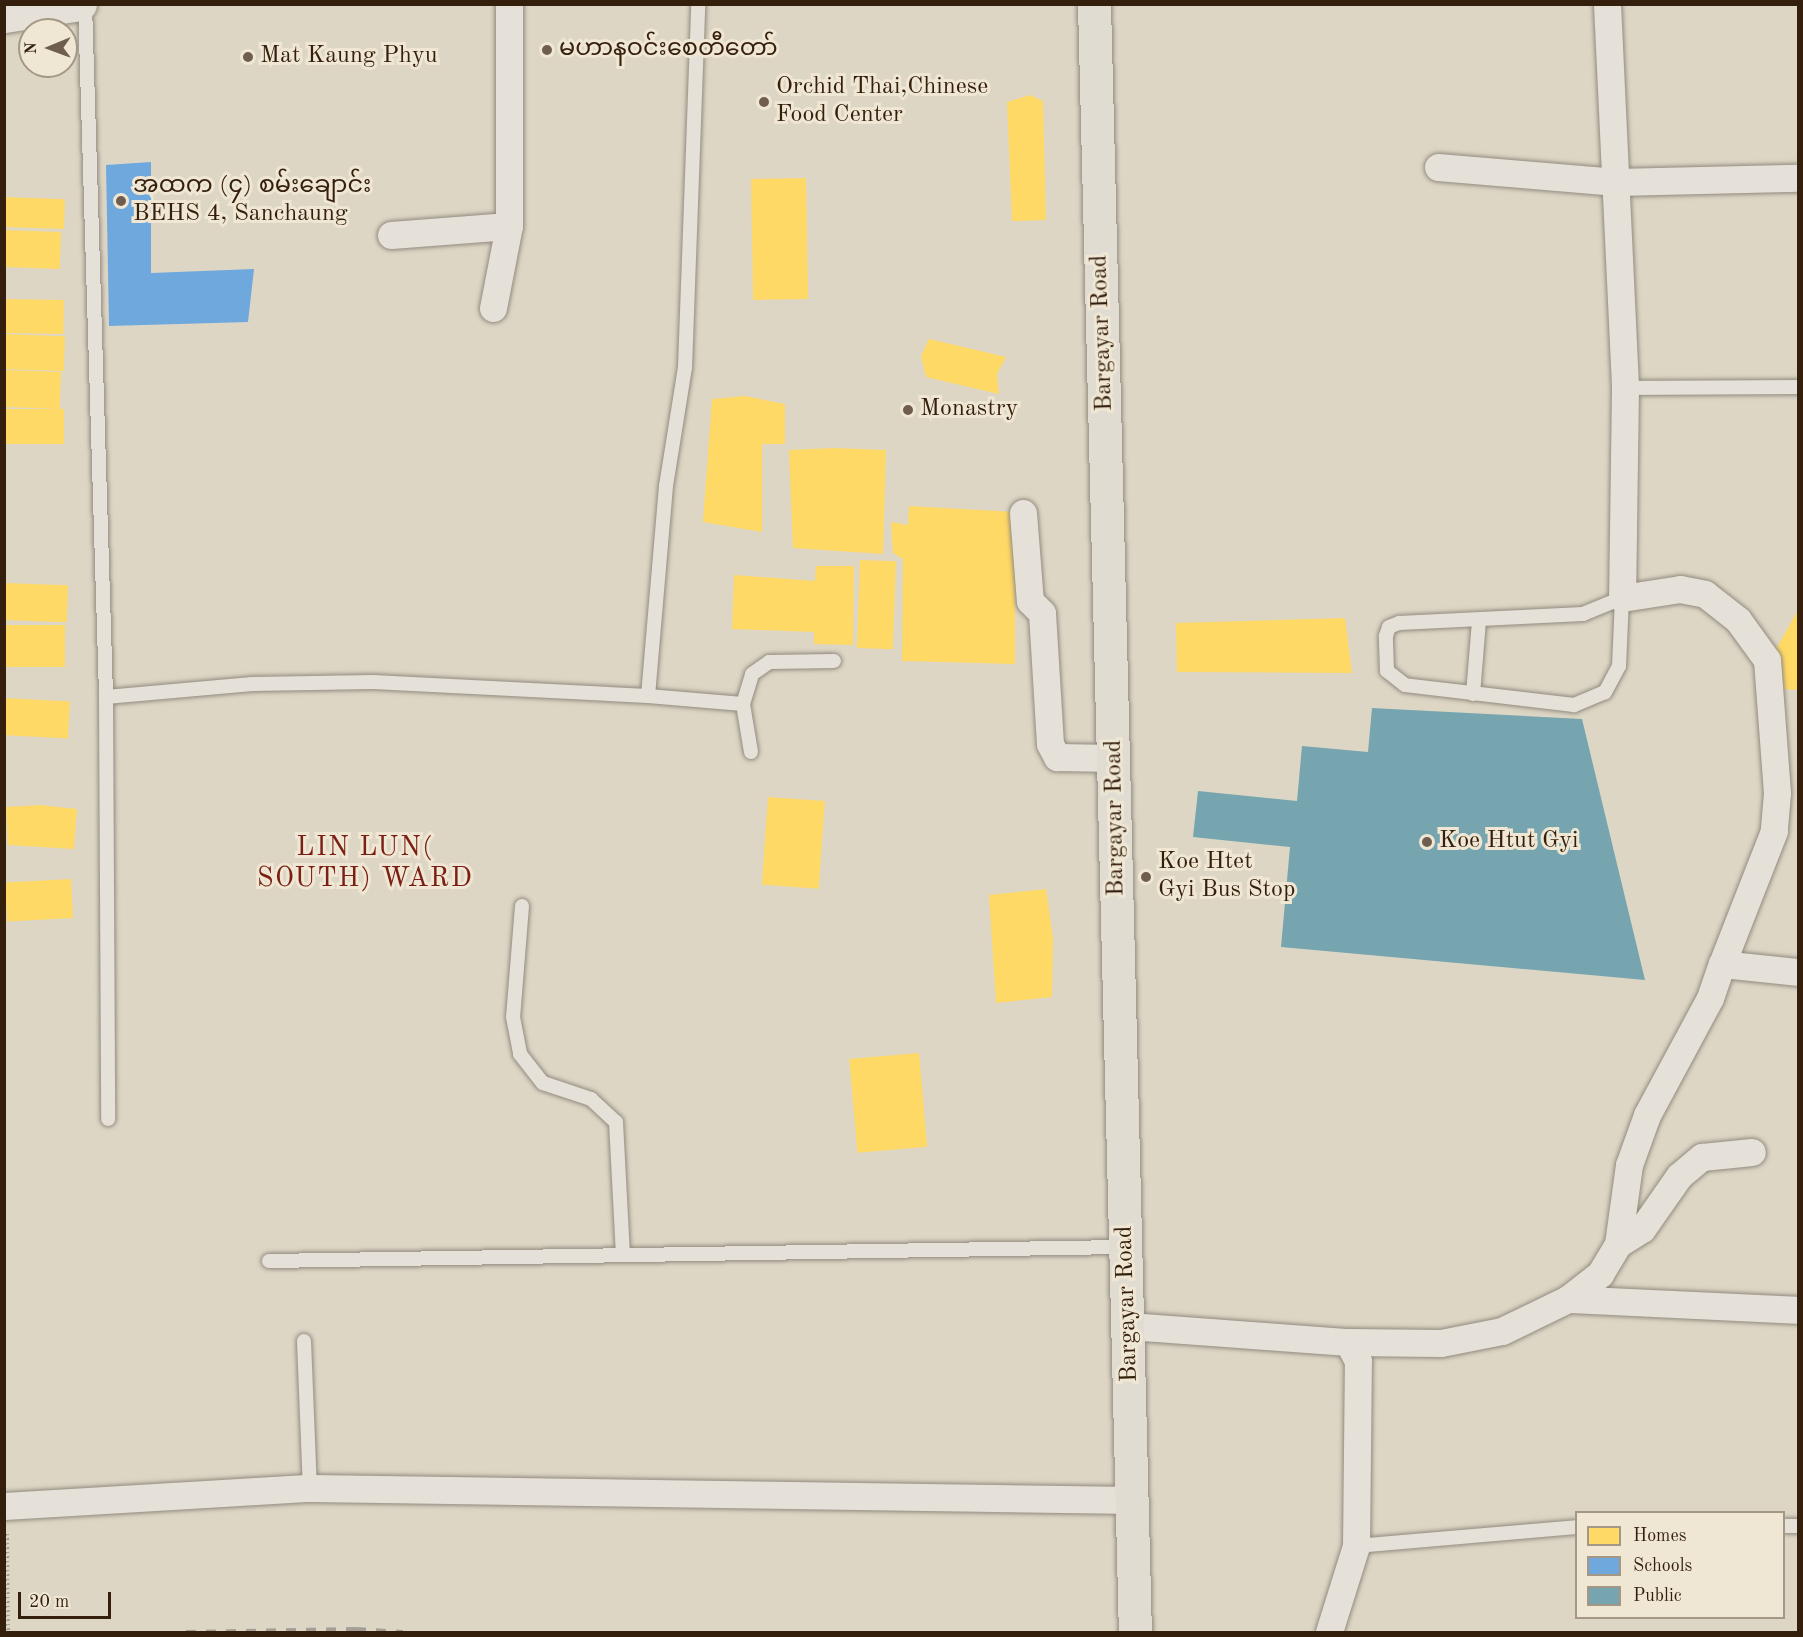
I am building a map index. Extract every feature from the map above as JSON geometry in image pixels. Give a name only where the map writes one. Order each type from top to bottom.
[{"type":"main road","points":[[11,11],[82,4]]},
{"type":"main road","name":"Bargayar Road","points":[[1094,4],[1134,1500],[1135,1632]]},
{"type":"street","points":[[493,308],[509,226],[509,4]]},
{"type":"street","points":[[1129,1326],[1348,1342],[1442,1343],[1502,1331],[1568,1299],[1600,1274],[1618,1244],[1629,1165],[1647,1116],[1710,998],[1774,831],[1777,793],[1767,660],[1738,620],[1705,594],[1680,589],[1622,598],[1625,388],[1607,4]]},
{"type":"street","points":[[1438,167],[1616,182],[1798,178]]},
{"type":"street","points":[[391,235],[509,226]]},
{"type":"street","points":[[1023,513],[1030,601],[1041,613],[1050,744],[1058,757],[1115,758]]},
{"type":"street","points":[[1722,964],[1798,972]]},
{"type":"street","points":[[1618,1244],[1642,1229],[1679,1176],[1702,1157],[1752,1152]]},
{"type":"street","points":[[1568,1299],[1798,1310]]},
{"type":"street","points":[[1329,1632],[1356,1546],[1358,1361],[1348,1342]]},
{"type":"street","points":[[4,1506],[310,1488],[1134,1500]]},
{"type":"lane","points":[[82,4],[105,697],[108,1119]]},
{"type":"lane","points":[[648,696],[666,486],[685,367],[698,4]]},
{"type":"lane","points":[[1625,388],[1798,387]]},
{"type":"lane","points":[[1622,598],[1619,666],[1605,692],[1574,705],[1405,685],[1394,680],[1387,671],[1386,636],[1389,627],[1399,623],[1479,621],[1583,615],[1622,598]]},
{"type":"lane","points":[[1473,694],[1479,621]]},
{"type":"lane","points":[[752,752],[743,704],[752,674],[769,662],[834,661]]},
{"type":"lane","points":[[105,697],[252,684],[373,682],[648,696],[743,704]]},
{"type":"lane","points":[[522,906],[513,1017],[520,1054],[543,1083],[591,1100],[616,1122],[623,1254]]},
{"type":"lane","points":[[269,1261],[1127,1247]]},
{"type":"lane","points":[[304,1341],[310,1488]]},
{"type":"lane","points":[[1356,1546],[1575,1527]]},
{"type":"path","points":[[7,1551],[8,1632]]},
{"type":"building: Homes","points":[[1030,95],[1043,101],[1046,220],[1012,221],[1007,102]]},
{"type":"building: Homes","points":[[806,178],[808,299],[753,300],[751,179]]},
{"type":"building: Homes","points":[[4,197],[65,199],[64,229],[4,227]]},
{"type":"building: Homes","points":[[4,230],[61,232],[60,269],[4,267]]},
{"type":"building: Homes","points":[[4,299],[64,300],[63,334],[4,333]]},
{"type":"building: Homes","points":[[4,334],[65,336],[64,371],[4,369]]},
{"type":"building: Homes","points":[[929,339],[1006,357],[997,374],[999,394],[926,377],[921,356]]},
{"type":"building: Homes","points":[[4,370],[61,372],[60,409],[4,407]]},
{"type":"building: Homes","points":[[745,396],[785,404],[785,444],[762,444],[762,532],[703,522],[712,399]]},
{"type":"building: Homes","points":[[4,409],[64,409],[64,444],[4,444]]},
{"type":"building: Homes","points":[[834,448],[886,450],[883,554],[793,548],[789,450]]},
{"type":"building: Homes","points":[[909,506],[1015,512],[1015,664],[902,661],[903,559],[893,553],[891,522],[908,525]]},
{"type":"building: Homes","points":[[860,560],[896,561],[893,649],[857,648]]},
{"type":"building: Homes","points":[[816,566],[854,566],[853,645],[814,644],[814,632],[732,629],[734,575],[815,581]]},
{"type":"building: Homes","points":[[4,583],[68,585],[67,622],[4,620]]},
{"type":"building: Homes","points":[[1798,610],[1798,690],[1781,689],[1776,649]]},
{"type":"building: Homes","points":[[1345,618],[1352,673],[1177,672],[1176,623]]},
{"type":"building: Homes","points":[[4,625],[65,625],[65,667],[4,667]]},
{"type":"building: Homes","points":[[4,698],[70,701],[68,738],[4,735]]},
{"type":"building: Homes","points":[[768,797],[825,801],[819,889],[762,885]]},
{"type":"building: Homes","points":[[40,805],[77,809],[74,849],[8,845],[6,807]]},
{"type":"building: Homes","points":[[71,879],[73,918],[7,921],[5,882]]},
{"type":"building: Homes","points":[[1046,889],[1053,938],[1052,997],[996,1003],[989,895]]},
{"type":"building: Homes","points":[[919,1053],[927,1147],[857,1153],[849,1059]]},
{"type":"building: Schools","points":[[151,162],[151,273],[254,269],[248,322],[109,326],[106,165]]},
{"type":"building: Public","name":"Koe Htut Gyi","points":[[1372,708],[1582,719],[1645,980],[1281,947],[1290,847],[1193,837],[1198,791],[1297,801],[1302,746],[1368,752]]},
{"type":"railway","points":[[186,1632],[356,1629],[403,1632]]},
{"type":"place","name":"မဟာနဝင်းစေတီတော်","points":[[547,50]]},
{"type":"place","name":"Mat Kaung Phyu","points":[[248,57]]},
{"type":"place","name":"Orchid Thai,Chinese Food Center","points":[[764,102]]},
{"type":"place","name":"အထက (၄) စမ်းချောင်း BEHS 4, Sanchaung","points":[[121,201]]},
{"type":"place","name":"Monastry","points":[[908,410]]},
{"type":"place","name":"Koe Htut Gyi","points":[[1427,842]]},
{"type":"place","name":"Koe Htet Gyi Bus Stop","points":[[1146,877]]},
{"type":"district","name":"LIN LUN( SOUTH) WARD","points":[[365,862]]}]
